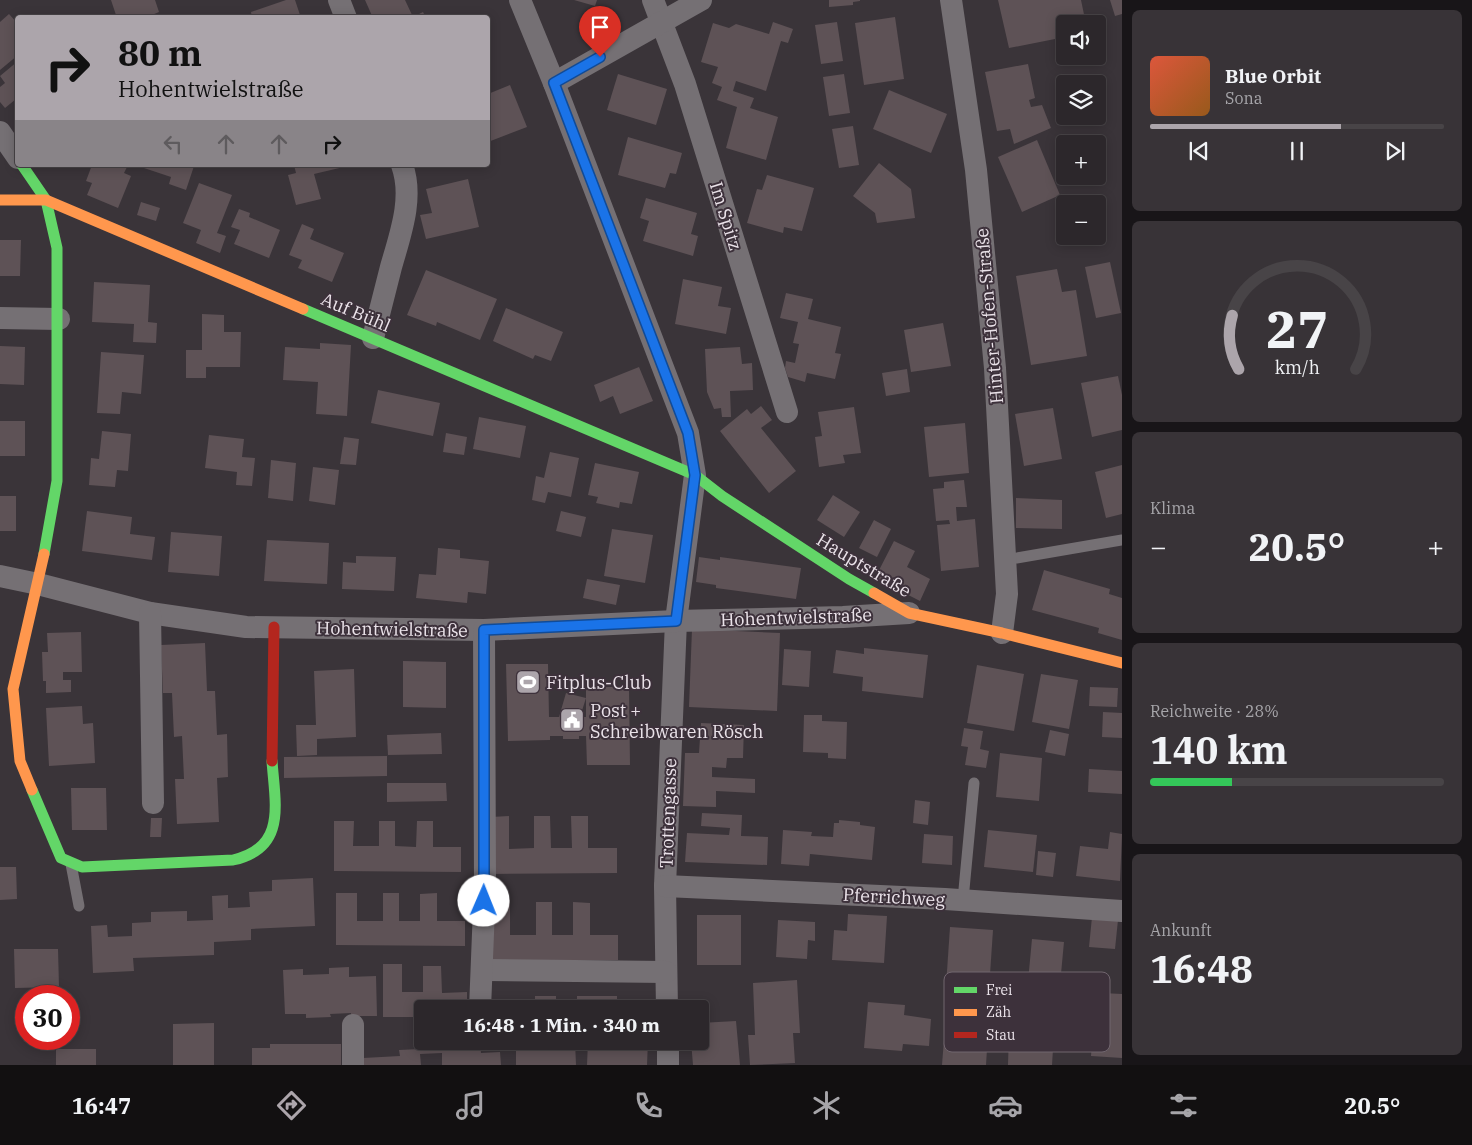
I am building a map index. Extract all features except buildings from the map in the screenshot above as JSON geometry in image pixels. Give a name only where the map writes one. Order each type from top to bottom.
[{"type":"street","points":[[339,0],[345,15]]},
{"type":"street","name":"Trottengasse","points":[[520,0],[554,83],[688,433],[695,475],[676,621],[665,886],[667,1000]]},
{"type":"street","name":"Im Spitz","points":[[653,0],[685,84],[787,412]]},
{"type":"street","points":[[554,83],[701,0]]},
{"type":"street","name":"Hinter-Hofen-Straße","points":[[951,0],[976,170],[995,368],[1007,594],[1002,633]]},
{"type":"street","points":[[0,132],[15,154]]},
{"type":"street","points":[[23,167],[46,200],[57,248],[59,319],[56,481],[38,584],[13,689],[20,760],[61,858],[82,866],[233,860],[249,857],[261,849],[270,837],[274,821],[271,751],[274,627]]},
{"type":"street","points":[[373,338],[404,220],[406,198],[405,175],[403,167]]},
{"type":"street","name":"Auf Bühl","points":[[0,200],[46,200],[695,475]]},
{"type":"street","points":[[0,318],[59,319]]},
{"type":"street","name":"Hauptstraße","points":[[695,475],[722,496],[849,579],[909,613],[1002,633],[1122,663]]},
{"type":"street","name":"Hohentwielstraße","points":[[0,576],[150,612],[246,627],[484,630],[909,613]]},
{"type":"street","points":[[150,612],[153,804]]},
{"type":"street","points":[[480,1000],[485,883],[484,630]]},
{"type":"street","name":"Pferrichweg","points":[[665,886],[963,900],[1122,911]]},
{"type":"street","points":[[486,970],[666,972]]},
{"type":"street","points":[[353,1025],[353,1065]]},
{"type":"street","points":[[668,1050],[668,1065]]},
{"type":"lane","points":[[1005,560],[1122,540]]},
{"type":"lane","points":[[963,900],[974,783]]},
{"type":"lane","points":[[70,862],[79,906]]},
{"type":"traffic: fast","points":[[23,167],[46,200],[57,248],[57,481],[44,554]]},
{"type":"traffic: fast","points":[[303,309],[695,475],[722,496],[849,579],[874,593]]},
{"type":"traffic: fast","points":[[32,790],[61,858],[82,867],[233,860],[250,854],[262,846],[270,835],[274,822],[275,808],[272,761]]},
{"type":"traffic: slow","points":[[0,200],[46,200],[303,309]]},
{"type":"traffic: slow","points":[[32,790],[20,761],[13,689],[44,554]]},
{"type":"traffic: slow","points":[[874,593],[909,613],[1002,633],[1122,663]]},
{"type":"traffic: jam","points":[[272,761],[274,627]]},
{"type":"place","name":"Fitplus-Club","points":[[528,682]]},
{"type":"place","name":"Post + Schreibwaren Rösch","points":[[572,720]]},
{"type":"route","points":[[484,901],[484,630],[676,621],[695,475],[688,433],[554,83],[600,57]]}]
